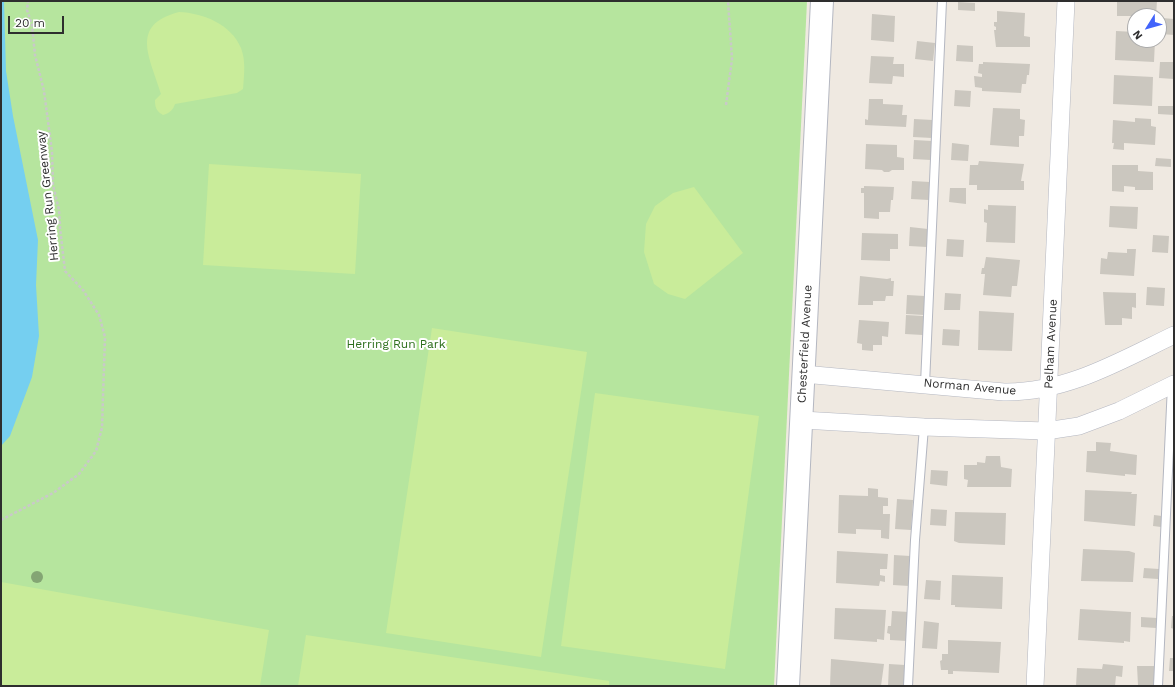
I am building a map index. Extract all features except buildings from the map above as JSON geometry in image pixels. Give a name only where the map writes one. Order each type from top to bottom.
[{"type":"street","name":"Chesterfield Avenue","points":[[788,686],[822,1]]},
{"type":"street","name":"Pelham Avenue","points":[[1035,686],[1066,1]]},
{"type":"street","name":"Norman Avenue","points":[[803,374],[1004,392],[1026,392],[1049,388],[1086,376],[1174,335]]},
{"type":"street","points":[[802,420],[924,427],[1046,431],[1079,426],[1119,410],[1173,385]]},
{"type":"lane","points":[[925,384],[942,1]]},
{"type":"lane","points":[[1158,686],[1173,385]]},
{"type":"lane","points":[[908,686],[915,540],[924,427]]},
{"type":"path","name":"Herring Run Greenway","points":[[1,520],[53,493],[79,474],[96,451],[102,428],[105,337],[99,315],[83,290],[65,271],[59,210],[53,185],[52,152],[44,90],[35,55],[32,25],[27,10],[28,1]]},
{"type":"path","points":[[726,105],[732,59],[728,1]]},
{"type":"green space","name":"Herring Run Park","points":[[1,1],[807,1],[774,686],[1,686]]},
{"type":"green space","points":[[179,12],[197,15],[215,21],[230,32],[243,53],[243,89],[237,93],[175,104],[171,111],[163,115],[156,109],[155,105],[155,100],[161,94],[149,55],[147,44],[148,34],[154,25],[163,18]]},
{"type":"green space","points":[[209,164],[361,174],[355,274],[203,265]]},
{"type":"green space","points":[[694,187],[743,253],[685,299],[668,294],[654,284],[644,252],[646,224],[655,206],[673,193]]},
{"type":"green space","points":[[432,328],[587,352],[541,657],[386,633]]},
{"type":"green space","points":[[595,393],[759,416],[725,669],[561,646]]},
{"type":"green space","points":[[1,582],[269,630],[260,686],[1,686]]},
{"type":"green space","points":[[306,635],[609,681],[609,686],[298,686]]},
{"type":"water","points":[[1,1],[4,1],[6,71],[13,116],[38,240],[36,285],[39,336],[32,377],[10,436],[1,446]]}]
